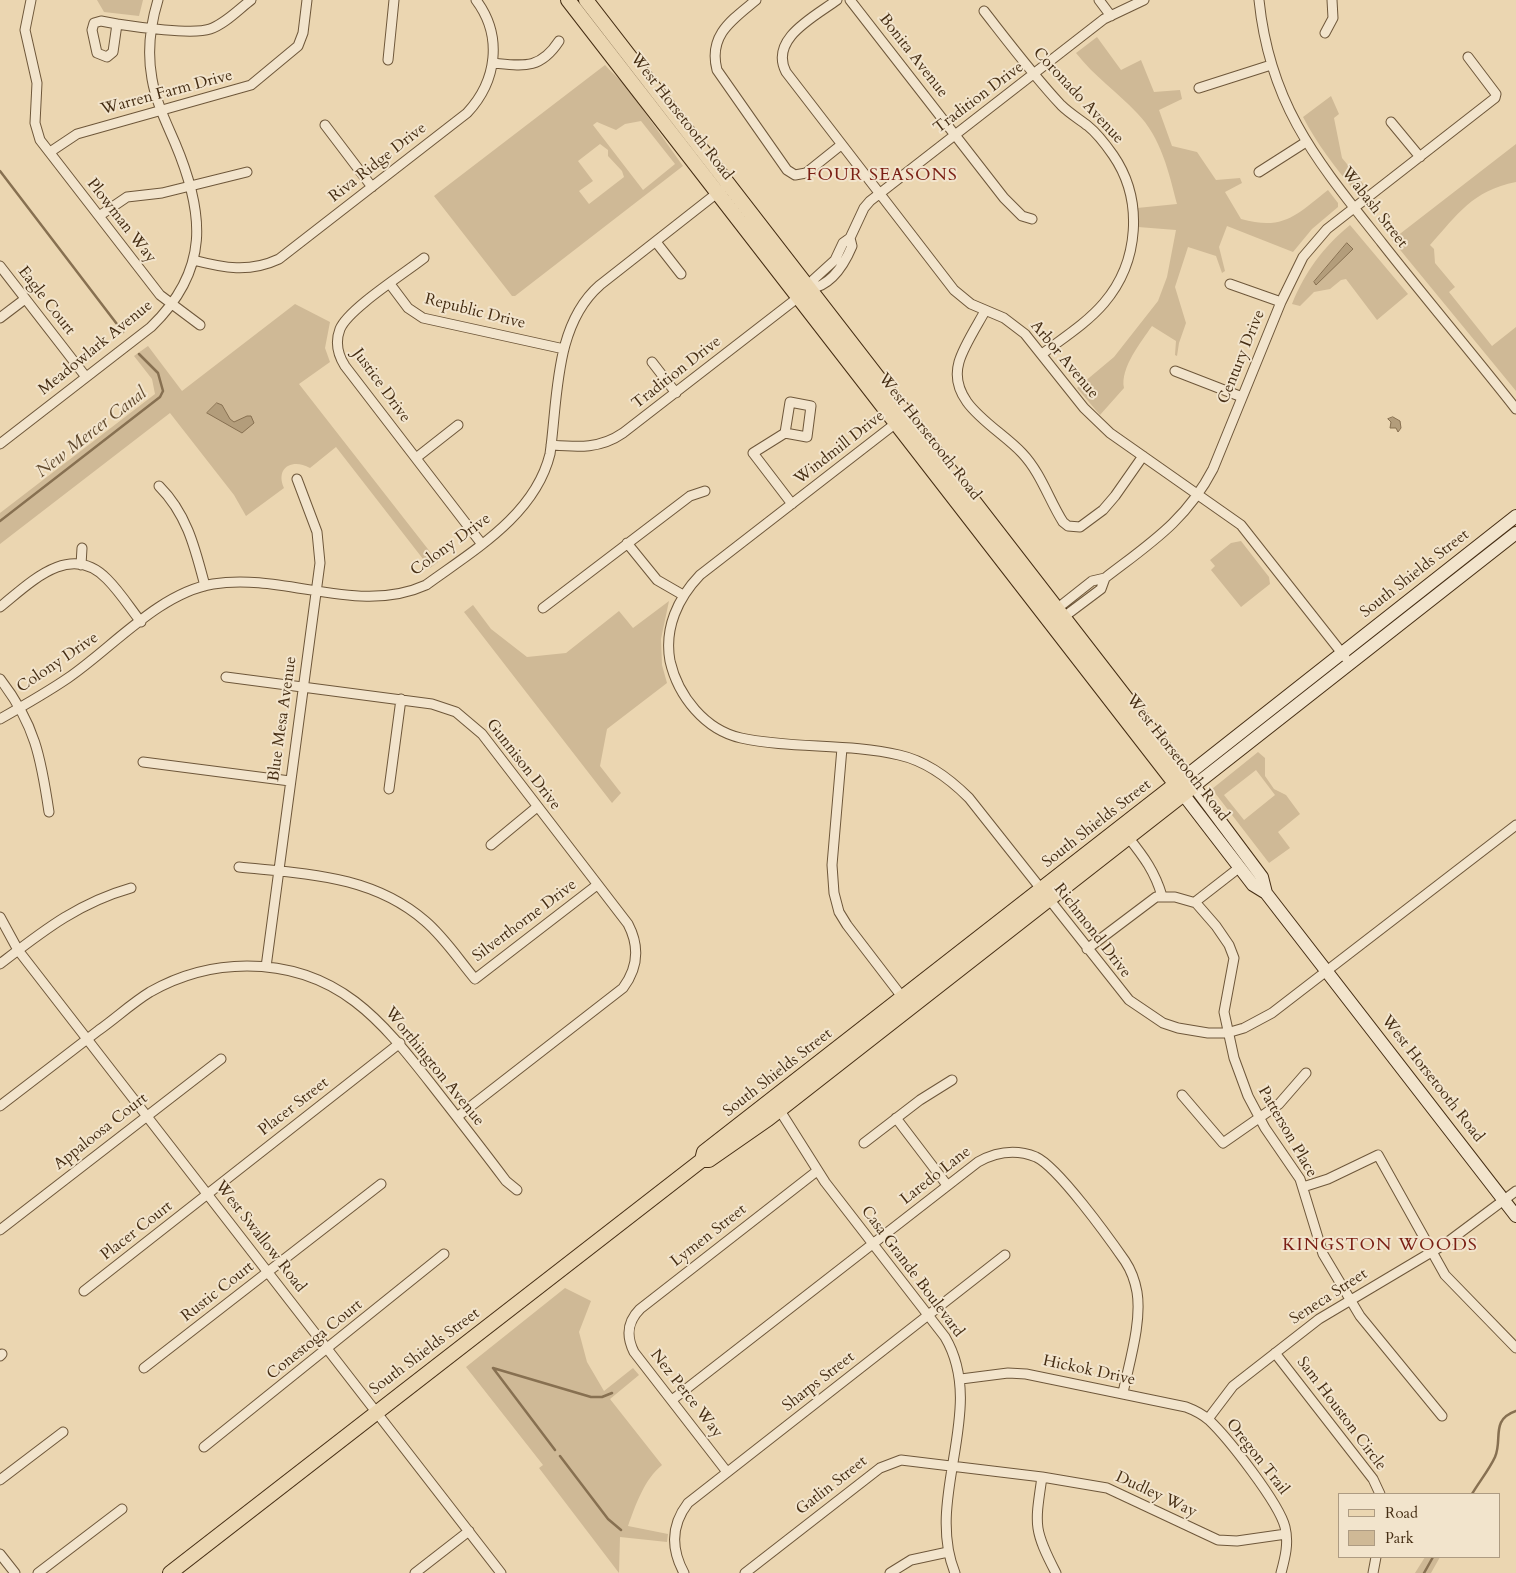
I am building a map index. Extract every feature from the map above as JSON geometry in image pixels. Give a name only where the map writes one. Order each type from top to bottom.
[{"type":"main road","name":"West Horsetooth Road","points":[[568,0],[723,189],[1185,785],[1262,877],[1266,893]]},
{"type":"main road","name":"West Horsetooth Road","points":[[586,0],[723,189]]},
{"type":"main road","name":"South Shields Street","points":[[1347,659],[1516,516]]},
{"type":"main road","name":"South Shields Street","points":[[170,1573],[376,1411],[702,1160],[709,1160],[776,1104],[1347,659],[1516,533]]},
{"type":"main road","name":"West Horsetooth Road","points":[[1185,785],[1253,884],[1266,893],[1516,1216]]},
{"type":"main road","name":"South Shields Street","points":[[1045,894],[1128,837],[1185,785]]},
{"type":"street","name":"Plowman Way","points":[[30,0],[25,30],[37,83],[35,123],[40,140],[160,295],[200,324]]},
{"type":"street","name":"Meadowlark Avenue","points":[[0,444],[151,327],[172,305],[185,282],[193,260],[196,246],[197,215],[192,186],[161,110],[152,78],[150,59],[151,28],[158,0]]},
{"type":"street","points":[[117,24],[151,28],[210,29],[251,0]]},
{"type":"street","name":"Warren Farm Drive","points":[[50,152],[77,134],[250,85],[298,46],[303,33],[307,0]]},
{"type":"street","points":[[388,60],[394,0]]},
{"type":"street","name":"Riva Ridge Drive","points":[[193,260],[233,269],[246,269],[268,264],[287,253],[467,112],[482,93],[493,63],[491,28],[476,0]]},
{"type":"street","points":[[756,0],[734,19],[719,36],[714,51],[717,70],[787,170],[795,175],[806,173],[841,144]]},
{"type":"street","name":"Arbor Avenue","points":[[837,0],[789,37],[781,53],[781,60],[786,72],[879,194],[954,290],[971,304],[1015,325],[1042,354],[1093,418],[1110,433],[1241,525],[1347,659]]},
{"type":"street","name":"Bonita Avenue","points":[[850,0],[1004,198],[1022,216],[1032,219]]},
{"type":"street","points":[[1099,0],[1112,16]]},
{"type":"street","name":"Tradition Drive","points":[[551,445],[582,448],[605,444],[623,434],[804,293],[819,288],[842,266],[852,246],[850,238],[864,208],[879,194],[954,134],[1112,16],[1144,0]]},
{"type":"street","name":"Wabash Street","points":[[1259,0],[1271,65],[1286,103],[1306,142],[1353,206],[1516,409]]},
{"type":"street","points":[[1325,33],[1332,18],[1332,0]]},
{"type":"street","name":"Coronado Avenue","points":[[984,11],[1034,75],[1062,106],[1098,135],[1113,155],[1127,182],[1134,224],[1129,255],[1112,292],[1093,314],[1042,354]]},
{"type":"street","points":[[493,63],[517,67],[533,64],[549,54],[559,41]]},
{"type":"street","name":"Century Drive","points":[[1054,617],[1101,589],[1105,578],[1174,525],[1198,494],[1213,469],[1292,276],[1310,247],[1353,206],[1420,157],[1496,96],[1468,57]]},
{"type":"street","points":[[1199,88],[1271,65]]},
{"type":"street","points":[[1391,122],[1420,157]]},
{"type":"street","points":[[325,125],[372,187]]},
{"type":"street","points":[[1259,172],[1306,142]]},
{"type":"street","points":[[99,216],[127,197],[162,193],[247,172]]},
{"type":"street","name":"Colony Drive","points":[[0,719],[69,678],[179,595],[204,586],[249,582],[369,597],[398,596],[426,585],[517,513],[535,492],[547,466],[564,349],[570,326],[586,299],[600,285],[723,189]]},
{"type":"street","points":[[656,242],[681,274]]},
{"type":"street","name":"Justice Drive","points":[[424,258],[345,321],[338,335],[338,350],[345,366],[481,543]]},
{"type":"street","name":"Eagle Court","points":[[0,266],[86,377]]},
{"type":"street","name":"Republic Drive","points":[[390,284],[408,308],[423,318],[564,349]]},
{"type":"street","points":[[1230,284],[1281,302]]},
{"type":"street","points":[[0,318],[26,299]]},
{"type":"street","points":[[985,311],[959,359],[956,373],[960,391],[975,411],[1023,453],[1038,475],[1063,522],[1068,526],[1080,527],[1103,510],[1121,489],[1143,456]]},
{"type":"street","points":[[652,362],[676,393]]},
{"type":"street","points":[[1175,371],[1242,397]]},
{"type":"street","name":"Windmill Drive","points":[[683,595],[700,575],[901,419]]},
{"type":"street","points":[[416,458],[458,424]]},
{"type":"street","name":"Windmill Drive","points":[[785,433],[753,453],[792,504]]},
{"type":"street","name":"Blue Mesa Avenue","points":[[266,967],[320,563],[317,532],[297,479]]},
{"type":"street","points":[[159,486],[176,505],[189,529],[204,586]]},
{"type":"street","points":[[543,608],[690,496],[705,491]]},
{"type":"street","points":[[627,544],[657,580],[683,595]]},
{"type":"street","points":[[81,564],[82,548]]},
{"type":"street","points":[[0,607],[48,571],[64,565],[81,564],[97,571],[109,580],[141,622]]},
{"type":"street","name":"Richmond Drive","points":[[683,595],[670,629],[670,658],[682,692],[703,718],[725,732],[741,738],[901,755],[918,761],[948,779],[969,798],[1118,989],[1150,1016],[1186,1030],[1208,1033],[1227,1032],[1251,1024],[1272,1013],[1516,825]]},
{"type":"street","name":"Gunnison Drive","points":[[226,677],[401,699],[443,707],[464,718],[482,734],[628,924],[636,943],[636,959]]},
{"type":"street","points":[[0,679],[19,708],[39,750],[49,812]]},
{"type":"street","points":[[389,789],[401,699]]},
{"type":"street","points":[[842,748],[832,865],[834,893],[839,912],[847,925],[906,1002]]},
{"type":"street","points":[[143,762],[290,781]]},
{"type":"street","points":[[491,844],[537,808]]},
{"type":"street","points":[[1128,837],[1149,864],[1156,877],[1162,896]]},
{"type":"street","name":"Silverthorne Drive","points":[[239,867],[351,881],[391,897],[427,922],[475,979],[598,885]]},
{"type":"street","points":[[1087,949],[1146,902],[1162,896],[1195,902],[1240,867]]},
{"type":"street","points":[[0,964],[49,926],[84,905],[131,888]]},
{"type":"street","name":"Patterson Place","points":[[1195,902],[1216,926],[1229,945],[1234,958],[1224,1012],[1227,1032],[1242,1083],[1259,1117],[1303,1187],[1324,1254],[1374,1336],[1442,1416]]},
{"type":"street","name":"West Swallow Road","points":[[0,917],[18,950],[501,1573]]},
{"type":"street","points":[[457,1117],[617,994],[629,979],[636,959],[645,962]]},
{"type":"street","name":"Worthington Avenue","points":[[0,1106],[137,1001],[168,983],[186,975],[222,967],[266,967],[315,978],[347,995],[375,1017],[400,1044],[506,1181],[517,1190]]},
{"type":"street","name":"Placer Street","points":[[208,1194],[400,1044]]},
{"type":"street","name":"Appaloosa Court","points":[[0,1230],[221,1059]]},
{"type":"street","points":[[1182,1095],[1223,1143],[1289,1094],[1306,1073]]},
{"type":"street","points":[[864,1143],[896,1118],[952,1080]]},
{"type":"street","name":"Casa Grande Boulevard","points":[[776,1104],[817,1171],[929,1316],[951,1348],[960,1379],[961,1394],[945,1518],[948,1552],[955,1573]]},
{"type":"street","points":[[896,1118],[948,1185]]},
{"type":"street","name":"Laredo Lane","points":[[672,1400],[978,1162],[987,1157],[1008,1152],[1037,1158],[1058,1175],[1125,1261],[1134,1281],[1138,1316],[1123,1393]]},
{"type":"street","points":[[1303,1187],[1328,1179],[1378,1154],[1445,1275],[1516,1348]]},
{"type":"street","name":"Lymen Street","points":[[628,1332],[632,1318],[640,1309],[817,1171]]},
{"type":"street","name":"Rustic Court","points":[[144,1368],[381,1184]]},
{"type":"street","name":"Seneca Street","points":[[1208,1419],[1233,1386],[1319,1319],[1462,1232],[1516,1191]]},
{"type":"street","name":"Placer Court","points":[[84,1291],[208,1194]]},
{"type":"street","name":"Conestoga Court","points":[[204,1447],[444,1254]]},
{"type":"street","name":"Sharps Street","points":[[684,1573],[678,1562],[674,1543],[678,1519],[694,1498],[1005,1255]]},
{"type":"street","name":"Nez Perce Way","points":[[628,1332],[634,1352],[727,1472]]},
{"type":"street","name":"Sam Houston Circle","points":[[1275,1353],[1373,1480],[1380,1493]]},
{"type":"street","name":"Hickok Drive","points":[[960,1379],[1008,1373],[1026,1374],[1186,1407],[1208,1419]]},
{"type":"street","name":"Oregon Trail","points":[[1208,1419],[1276,1505],[1286,1534],[1286,1552],[1281,1573]]},
{"type":"street","points":[[0,1480],[63,1432]]},
{"type":"street","name":"Gatlin Street","points":[[745,1573],[886,1464],[910,1459],[952,1465]]},
{"type":"street","name":"Dudley Way","points":[[952,1465],[1107,1488],[1218,1540],[1237,1541],[1286,1534]]},
{"type":"street","points":[[1042,1477],[1036,1528],[1041,1545],[1056,1573]]},
{"type":"street","points":[[38,1573],[122,1509]]},
{"type":"street","points":[[415,1573],[469,1531]]},
{"type":"street","points":[[890,1573],[911,1560],[948,1552]]},
{"type":"street","points":[[0,1554],[15,1573]]},
{"type":"street","points":[[1373,1573],[1376,1558]]},
{"type":"green space","points":[[97,0],[143,0],[139,16],[104,12]]},
{"type":"green space","points":[[1097,37],[1121,70],[1141,60],[1154,92],[1180,90],[1182,99],[1159,110],[1172,146],[1197,152],[1216,180],[1240,178],[1242,183],[1225,192],[1241,219],[1268,223],[1279,222],[1298,213],[1328,190],[1338,203],[1338,207],[1312,229],[1293,252],[1227,226],[1219,247],[1225,271],[1222,273],[1216,256],[1188,247],[1175,287],[1186,323],[1177,356],[1175,355],[1176,341],[1152,326],[1128,364],[1125,372],[1124,388],[1100,415],[1077,388],[1114,357],[1158,301],[1167,277],[1176,230],[1138,227],[1137,208],[1177,204],[1163,156],[1152,133],[1137,113],[1090,69],[1076,53]]},
{"type":"green space","points":[[605,65],[626,87],[683,166],[515,296],[512,296],[434,196]],"holes":[[[641,121],[675,164],[643,190],[593,125],[597,122],[616,130],[625,124]],[[600,144],[608,150],[608,156],[622,171],[624,177],[589,204],[579,191],[593,181],[578,161]]]},
{"type":"green space","points":[[1331,96],[1339,114],[1334,118],[1342,158],[1366,187],[1358,192],[1354,190],[1327,155],[1303,117]]},
{"type":"green space","points":[[1516,144],[1516,182],[1488,191],[1467,205],[1430,245],[1434,249],[1435,263],[1455,287],[1449,292],[1492,346],[1516,327],[1516,391],[1392,240]]},
{"type":"green space","points":[[1350,225],[1408,294],[1377,320],[1346,279],[1341,280],[1330,289],[1314,292],[1300,306],[1292,304],[1303,281],[1323,251]]},
{"type":"green space","points":[[295,304],[330,322],[325,348],[330,362],[299,384],[438,562],[430,568],[336,447],[310,468],[297,464],[287,467],[282,475],[284,488],[246,516],[234,495],[170,413],[0,544],[0,513],[155,394],[152,379],[134,356],[148,346],[182,391]]},
{"type":"green space","points":[[1241,541],[1269,577],[1270,584],[1241,607],[1211,570],[1215,566],[1210,560],[1231,543]]},
{"type":"green space","points":[[669,601],[661,639],[662,665],[667,683],[607,729],[600,766],[621,793],[612,803],[464,612],[473,605],[491,629],[527,657],[566,653],[619,611],[633,628]]},
{"type":"green space","points":[[1258,752],[1265,758],[1265,776],[1274,789],[1286,795],[1300,814],[1278,832],[1290,848],[1269,863],[1212,789]],"holes":[[[1256,770],[1275,795],[1244,820],[1224,795]]]},
{"type":"green space","points":[[565,1288],[591,1301],[579,1332],[587,1362],[604,1391],[633,1368],[639,1375],[610,1399],[662,1465],[645,1485],[628,1526],[668,1534],[667,1542],[620,1537],[619,1573],[539,1468],[543,1465],[466,1367]]},
{"type":"green space","points":[[1424,1558],[1439,1558],[1431,1573],[1415,1573]]},
{"type":"shaded area","points":[[1347,243],[1353,249],[1316,285],[1314,282]]},
{"type":"shaded area","points":[[217,403],[222,405],[230,419],[234,422],[251,416],[254,423],[242,433],[207,413]]},
{"type":"shaded area","points":[[1393,417],[1400,421],[1401,428],[1398,432],[1396,428],[1390,428],[1391,422],[1388,419]]},
{"type":"waterway","name":"New Mercer Canal","points":[[0,171],[123,332]]},
{"type":"waterway","name":"New Mercer Canal","points":[[0,521],[160,397],[163,391],[158,373],[139,354]]},
{"type":"waterway","points":[[555,1450],[493,1368],[591,1397],[602,1397],[612,1393]]},
{"type":"waterway","points":[[1473,1493],[1495,1457],[1500,1425],[1503,1419],[1516,1411]]},
{"type":"waterway","points":[[560,1456],[608,1519],[621,1530]]},
{"type":"waterway","points":[[1424,1573],[1432,1558]]},
{"type":"district","name":"FOUR SEASONS","points":[[882,176]]},
{"type":"district","name":"KINGSTON WOODS","points":[[1380,1246]]}]
